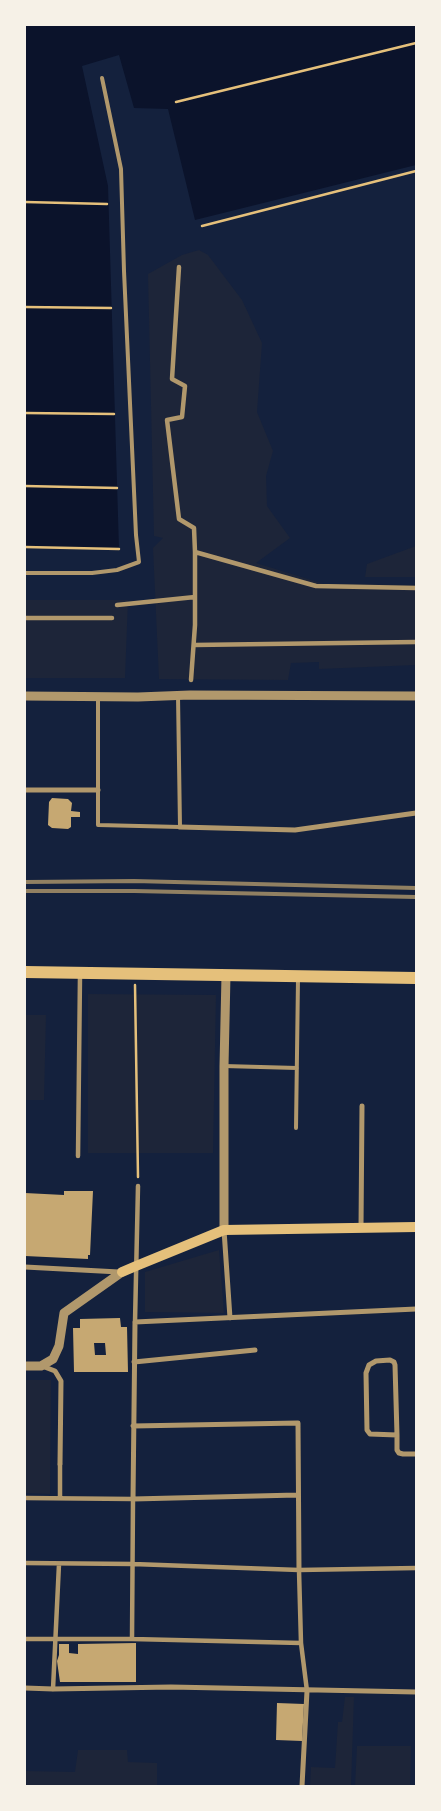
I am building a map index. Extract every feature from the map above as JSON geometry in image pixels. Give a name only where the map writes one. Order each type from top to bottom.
[{"type":"main road","points":[[26,972],[416,978]]},
{"type":"main road","points":[[122,1272],[224,1230],[416,1227]]},
{"type":"street","points":[[179,267],[172,379],[185,386],[182,417],[168,420],[179,519],[194,528],[195,597],[191,680]]},
{"type":"street","points":[[194,552],[316,586],[416,588]]},
{"type":"street","points":[[117,605],[195,597]]},
{"type":"street","points":[[25,618],[112,618]]},
{"type":"street","points":[[194,645],[416,642]]},
{"type":"street","points":[[25,696],[416,696]]},
{"type":"street","points":[[25,790],[98,790]]},
{"type":"street","points":[[180,827],[295,830],[416,812]]},
{"type":"street","points":[[78,1156],[80,973]]},
{"type":"street","points":[[226,976],[224,1230],[230,1318]]},
{"type":"street","points":[[361,1228],[362,1106]]},
{"type":"street","points":[[132,1639],[134,1322],[138,1186]]},
{"type":"street","points":[[25,1267],[122,1272]]},
{"type":"street","points":[[41,1366],[52,1359],[58,1346],[64,1313],[122,1272]]},
{"type":"street","points":[[134,1322],[416,1310]]},
{"type":"street","points":[[134,1362],[255,1350]]},
{"type":"street","points":[[397,1435],[370,1434],[366,1430],[366,1373],[369,1365],[376,1361],[392,1361],[395,1365],[397,1435],[397,1450],[399,1453],[416,1454]]},
{"type":"street","points":[[25,1366],[41,1366],[55,1371],[61,1381],[60,1498]]},
{"type":"street","points":[[133,1426],[298,1423],[297,1495],[301,1643],[307,1691],[302,1786]]},
{"type":"street","points":[[25,1498],[133,1499],[297,1495]]},
{"type":"street","points":[[25,1563],[133,1564],[299,1570],[416,1568]]},
{"type":"street","points":[[53,1690],[57,1564]]},
{"type":"street","points":[[25,1639],[132,1639],[301,1643]]},
{"type":"street","points":[[25,1688],[53,1690],[171,1687],[416,1692]]},
{"type":"lane","points":[[25,572],[92,574],[117,570],[139,562],[121,169],[102,78]]},
{"type":"lane","points":[[98,696],[98,826],[180,827],[178,696]]},
{"type":"lane","points":[[296,1128],[298,976]]},
{"type":"lane","points":[[224,1066],[297,1068]]},
{"type":"path","points":[[176,102],[416,43]]},
{"type":"path","points":[[202,226],[416,171]]},
{"type":"path","points":[[25,202],[108,204]]},
{"type":"path","points":[[25,307],[111,308]]},
{"type":"path","points":[[25,413],[114,414]]},
{"type":"path","points":[[25,486],[117,488]]},
{"type":"path","points":[[25,548],[119,549]]},
{"type":"path","points":[[134,974],[138,1186]]},
{"type":"shaded area","points":[[25,25],[416,25],[416,165],[195,220],[168,109],[134,108],[119,55],[82,66],[108,186],[119,549],[25,547]]},
{"type":"shaded area","points":[[199,250],[208,255],[242,300],[262,343],[257,412],[273,451],[266,476],[267,506],[290,538],[256,563],[324,584],[416,585],[416,665],[319,669],[319,662],[291,663],[288,680],[159,679],[153,548],[163,538],[154,536],[148,274],[182,255]]},
{"type":"shaded area","points":[[416,546],[416,577],[365,577],[367,564]]},
{"type":"shaded area","points":[[25,600],[128,600],[125,678],[25,678]]},
{"type":"shaded area","points":[[88,994],[216,995],[213,1153],[88,1153]]},
{"type":"shaded area","points":[[25,1015],[46,1015],[44,1100],[25,1100]]},
{"type":"shaded area","points":[[219,1250],[224,1313],[145,1312],[145,1272]]},
{"type":"shaded area","points":[[25,1380],[51,1380],[50,1494],[25,1493]]},
{"type":"shaded area","points":[[345,1697],[354,1697],[351,1786],[310,1786],[311,1767],[335,1768],[338,1722],[342,1722]]},
{"type":"shaded area","points":[[357,1746],[411,1746],[410,1786],[355,1786]]},
{"type":"shaded area","points":[[78,1750],[127,1750],[128,1762],[157,1763],[157,1786],[25,1786],[25,1771],[75,1772]]},
{"type":"building","points":[[52,798],[68,799],[72,803],[71,811],[80,812],[80,817],[71,817],[71,827],[68,829],[52,828],[48,825],[49,802]]},
{"type":"building","points":[[64,1191],[93,1191],[90,1255],[88,1255],[88,1259],[25,1256],[25,1193],[64,1195]]},
{"type":"building","points":[[120,1318],[121,1327],[127,1327],[128,1372],[74,1372],[73,1328],[80,1328],[80,1319]],"holes":[[[94,1343],[105,1343],[106,1355],[95,1355]]]},
{"type":"building","points":[[136,1643],[136,1682],[60,1682],[57,1661],[59,1644],[69,1644],[69,1653],[78,1654],[78,1644]]},
{"type":"building","points":[[277,1703],[304,1704],[302,1741],[276,1740]]},
{"type":"railway","points":[[25,882],[134,881],[416,888]]},
{"type":"railway","points":[[25,891],[134,891],[416,897]]}]
